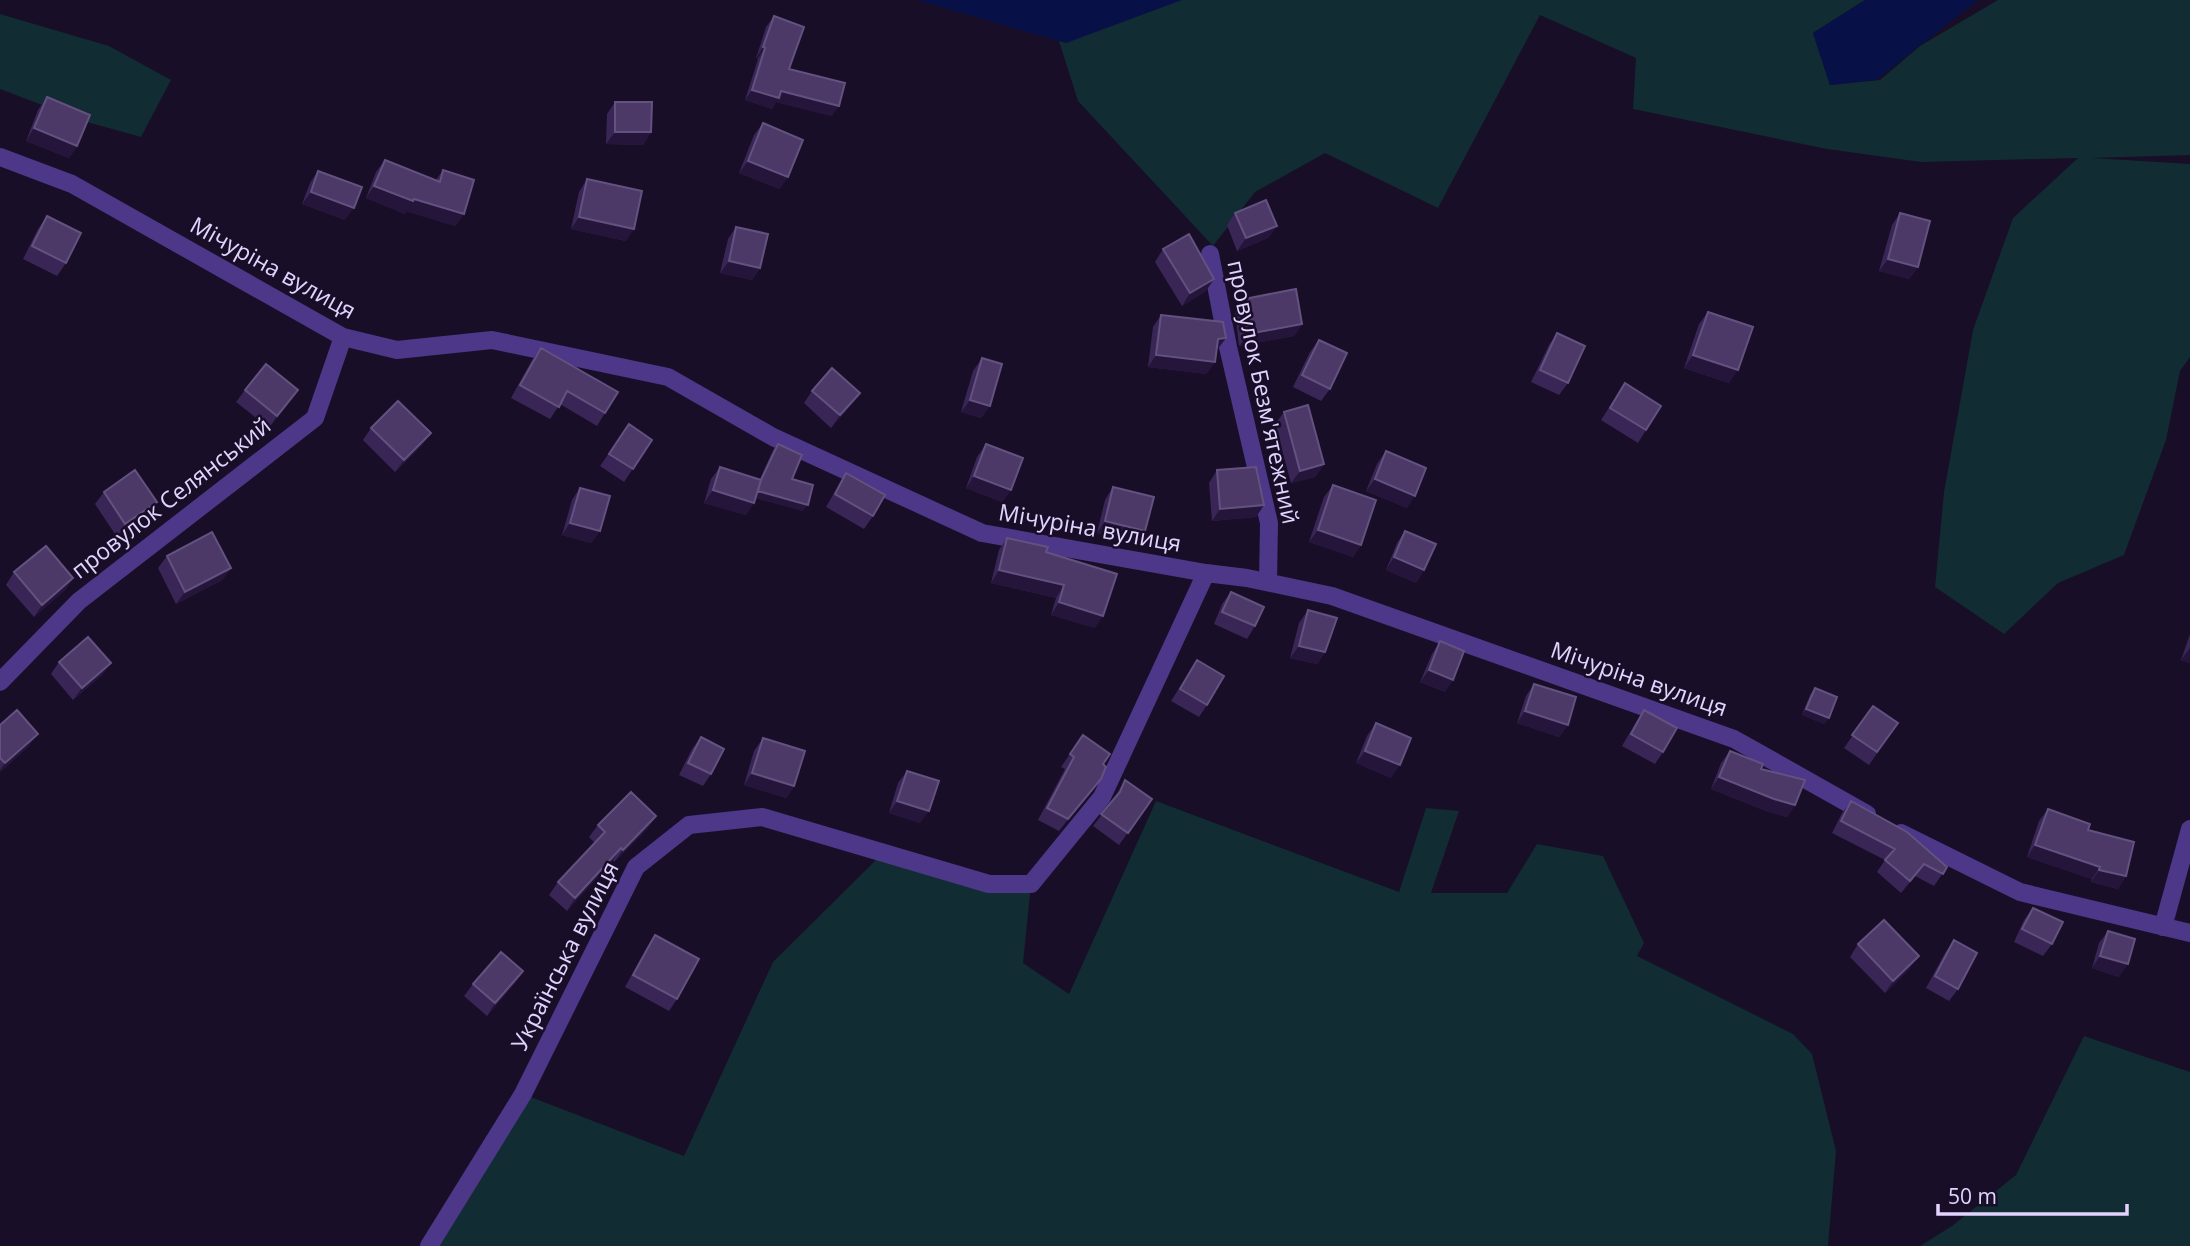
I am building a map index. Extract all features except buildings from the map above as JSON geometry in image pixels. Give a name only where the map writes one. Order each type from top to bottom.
[{"type":"street","name":"Мічуріна вулиця","points":[[0,157],[72,184],[343,337],[397,350],[492,340],[668,377],[774,437],[982,533],[1268,582],[1332,596],[1734,739],[1883,823],[2020,892],[2190,933]]},
{"type":"street","name":"провулок Безм'ятежний","points":[[1210,254],[1228,347],[1269,523],[1268,582]]},
{"type":"street","name":"провулок Селянський","points":[[0,682],[79,601],[314,418],[343,337]]},
{"type":"street","name":"Українська вулиця","points":[[429,1246],[523,1094],[636,867],[689,825],[762,817],[989,884],[1031,884],[1102,797],[1206,573]]},
{"type":"street","points":[[2164,927],[2190,829]]},
{"type":"green space","points":[[1157,0],[1865,0],[1813,33],[1830,85],[1880,80],[1920,46],[1998,0],[2190,0],[2190,155],[2092,158],[2190,164],[2190,357],[2180,371],[2166,440],[2124,555],[2058,583],[2004,634],[1935,587],[1944,492],[1973,330],[2013,218],[2078,158],[1921,162],[1827,149],[1633,109],[1636,58],[1540,15],[1438,208],[1325,153],[1255,192],[1213,246],[1078,101],[1059,41],[1135,13]]},
{"type":"green space","points":[[0,14],[109,46],[171,80],[141,137],[87,122],[0,89]]},
{"type":"green space","points":[[1156,801],[1399,892],[1426,808],[1459,811],[1431,893],[1507,893],[1537,844],[1603,856],[1644,943],[1637,956],[1793,1034],[1812,1054],[1836,1151],[1828,1246],[429,1246],[523,1094],[684,1156],[773,962],[883,853],[989,884],[1031,884],[1023,963],[1069,994]]},
{"type":"green space","points":[[2084,1036],[2190,1072],[2190,1246],[1920,1246],[1952,1226],[2016,1175]]},
{"type":"shaded area","points":[[917,0],[1182,0],[1066,43]]},
{"type":"shaded area","points":[[1865,0],[1978,0],[1876,80],[1830,85],[1813,33]]}]
